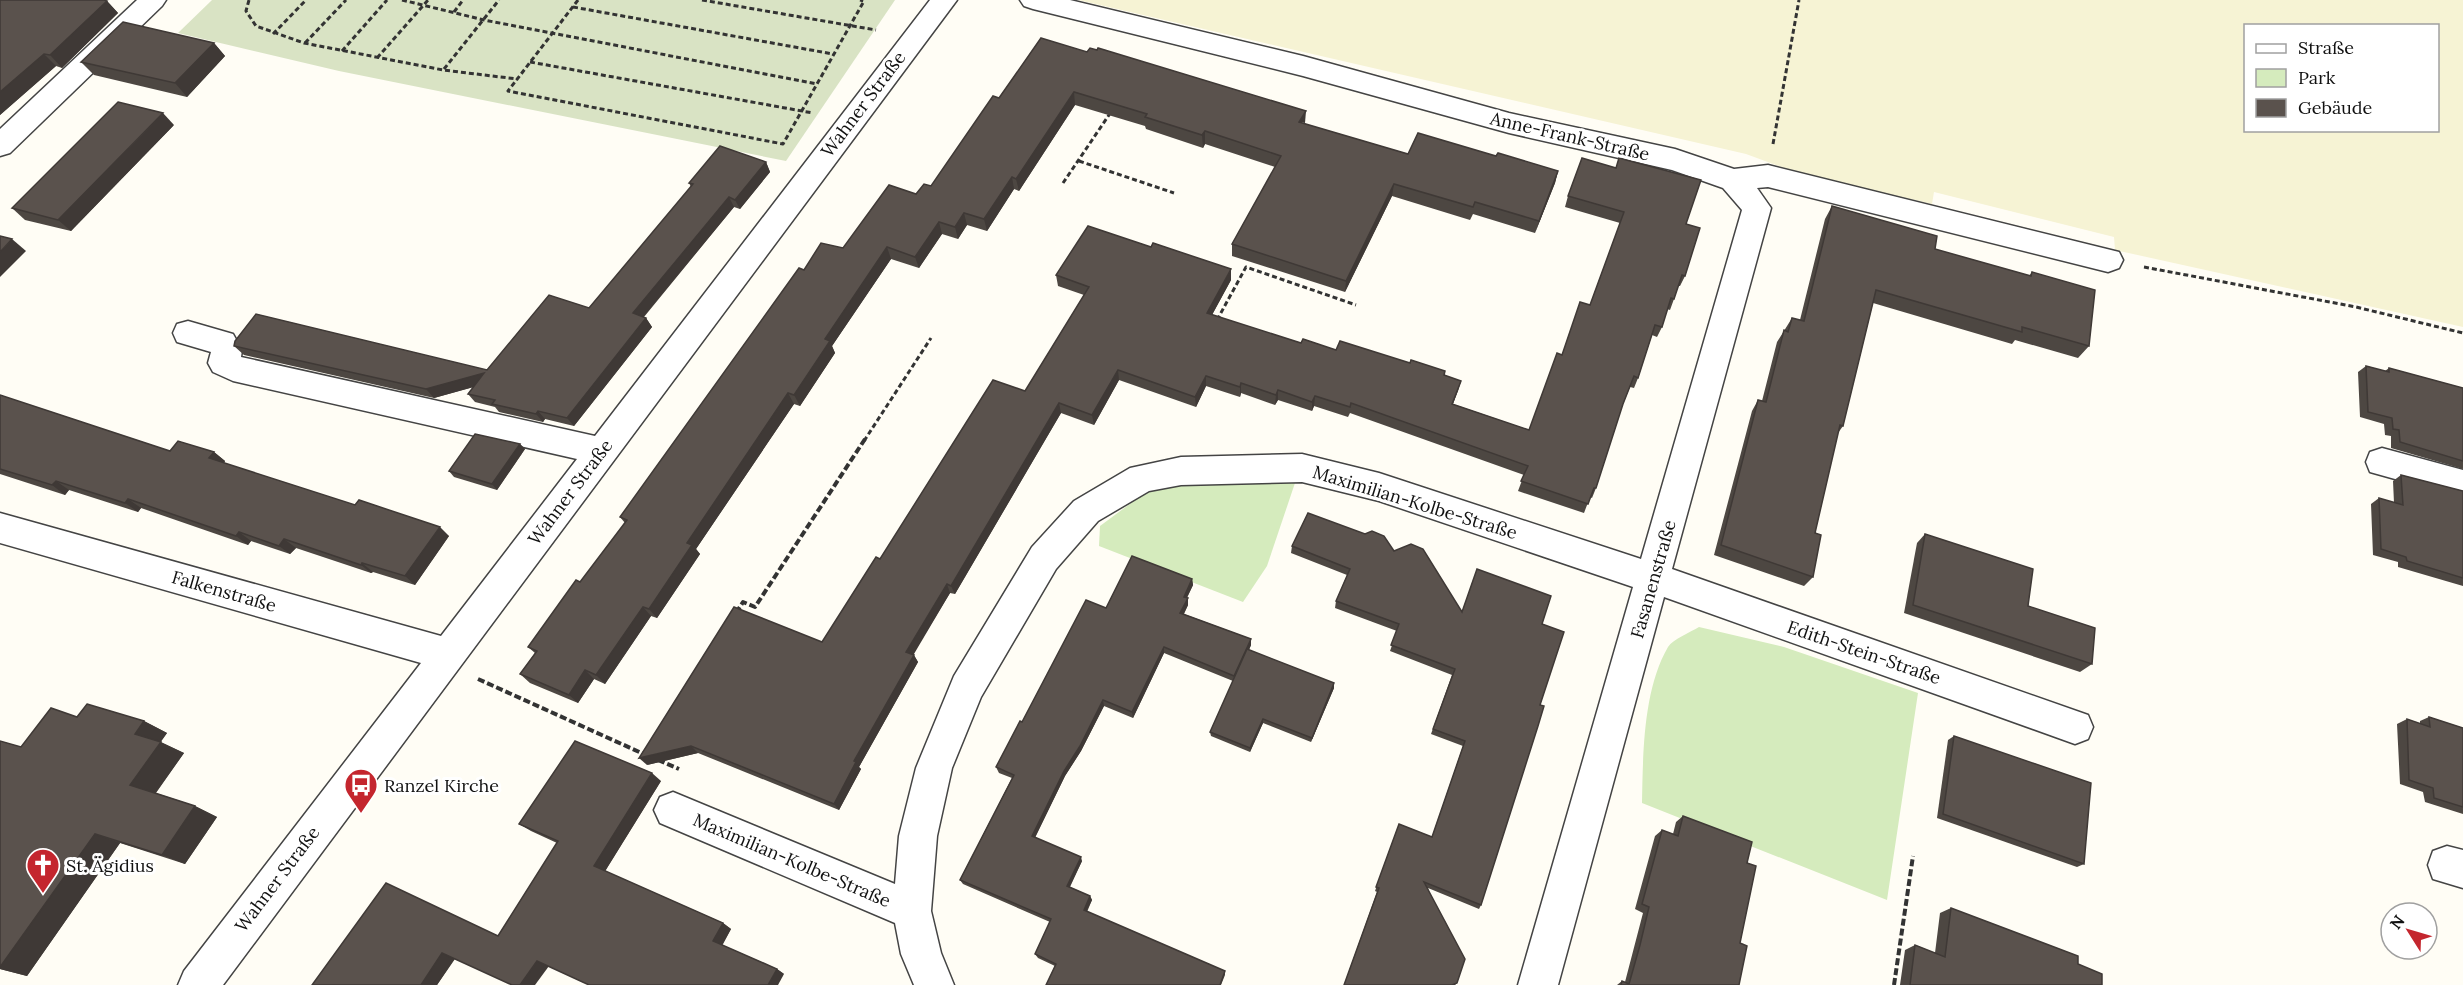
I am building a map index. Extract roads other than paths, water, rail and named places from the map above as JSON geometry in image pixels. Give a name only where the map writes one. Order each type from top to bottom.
[{"type":"street","points":[[0,146],[153,0]]},
{"type":"street","name":"Wahner Straße","points":[[198,985],[600,451],[944,0]]},
{"type":"street","name":"Anne-Frank-Straße","points":[[1033,0],[1303,66],[1509,123],[1675,160],[1733,180],[1768,176],[2108,260]]},
{"type":"street","name":"Fasanenstraße","points":[[1538,985],[1756,208],[1733,180]]},
{"type":"street","points":[[188,333],[222,343],[227,350],[224,363],[233,368],[600,451]]},
{"type":"street","points":[[2382,462],[2463,484]]},
{"type":"street","name":"Maximilian-Kolbe-Straße","points":[[934,985],[921,954],[912,911],[918,836],[931,780],[967,688],[1044,558],[1086,511],[1142,478],[1181,471],[1302,468],[1379,487],[1653,578]]},
{"type":"street","name":"Falkenstraße","points":[[0,528],[448,654]]},
{"type":"street","name":"Edith-Stein-Straße","points":[[1653,578],[2075,727]]},
{"type":"street","name":"Maximilian-Kolbe-Straße","points":[[673,810],[912,911]]},
{"type":"place","name":"Ranzel Kirche","points":[[361,814]]},
{"type":"place","name":"St. Ägidius","points":[[43,894]]}]
